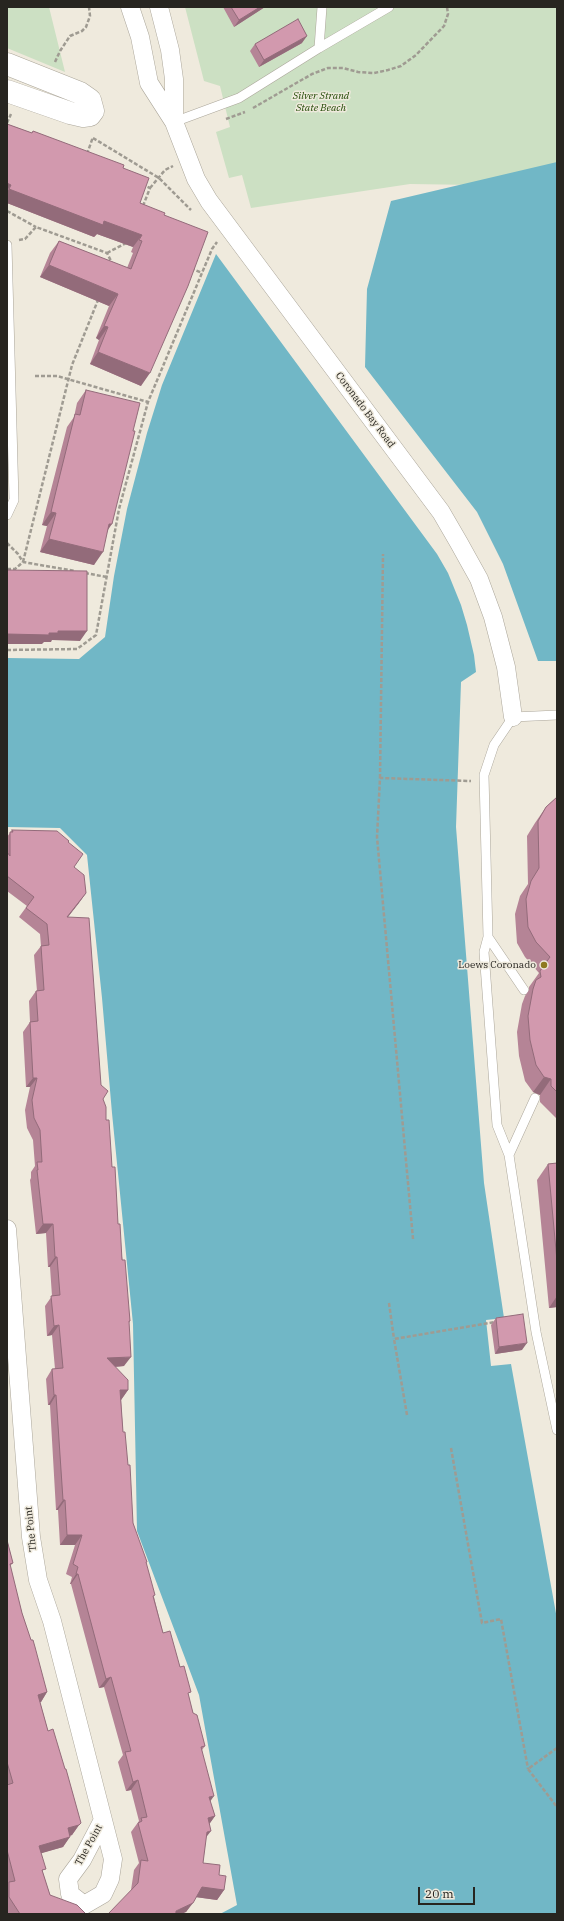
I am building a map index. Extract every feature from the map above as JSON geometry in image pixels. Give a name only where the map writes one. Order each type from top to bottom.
[{"type":"street","name":"Coronado Bay Road","points":[[130,7],[140,36],[148,84],[174,122],[196,179],[209,201],[441,512],[459,543],[478,579],[493,617],[506,667],[512,717]]},
{"type":"street","name":"Coronado Bay Road","points":[[159,7],[168,44],[174,79],[174,122]]},
{"type":"street","points":[[7,64],[80,93],[90,100],[93,111],[90,115],[83,116],[70,113],[7,91]]},
{"type":"street","name":"The Point","points":[[7,1229],[30,1537],[38,1580],[52,1621],[103,1820]]},
{"type":"lane","points":[[319,48],[322,7]]},
{"type":"lane","points":[[174,122],[239,98],[319,48],[389,7]]},
{"type":"lane","points":[[7,515],[14,500],[10,243]]},
{"type":"lane","points":[[557,715],[512,717],[494,746],[484,775],[488,937],[484,952],[497,1125],[509,1155],[536,1332],[557,1430]]},
{"type":"lane","points":[[488,937],[524,990]]},
{"type":"lane","points":[[509,1155],[535,1098]]},
{"type":"path","points":[[53,68],[60,51],[70,36],[82,31],[89,23],[89,7]]},
{"type":"path","points":[[224,120],[239,116],[312,74],[328,68],[343,68],[358,72],[374,72],[401,66],[416,55],[444,26],[448,14],[447,7]]},
{"type":"path","points":[[7,123],[12,112]]},
{"type":"path","points":[[86,157],[93,138],[159,178],[195,214]]},
{"type":"path","points":[[149,210],[142,207],[150,188],[165,170],[175,164]]},
{"type":"path","points":[[136,182],[150,188]]},
{"type":"path","points":[[7,211],[36,227],[107,253],[128,243],[130,236]]},
{"type":"path","points":[[10,243],[25,239],[36,227]]},
{"type":"path","points":[[213,236],[218,241]]},
{"type":"path","points":[[7,650],[77,649],[96,635],[119,509],[148,402],[212,249]]},
{"type":"path","points":[[107,253],[112,265]]},
{"type":"path","points":[[196,263],[193,269],[202,273]]},
{"type":"path","points":[[7,569],[15,569],[23,562],[72,366],[101,293]]},
{"type":"path","points":[[35,376],[57,376],[148,402]]},
{"type":"path","points":[[7,543],[18,554],[23,562],[76,572]]},
{"type":"path","points":[[382,554],[380,778],[377,837],[413,1239]]},
{"type":"path","points":[[84,573],[107,577]]},
{"type":"path","points":[[380,778],[472,781]]},
{"type":"path","points":[[389,1304],[407,1415]]},
{"type":"path","points":[[394,1339],[497,1322]]},
{"type":"path","points":[[451,1448],[482,1623],[501,1619],[528,1769],[557,1807]]},
{"type":"path","points":[[528,1769],[557,1748]]},
{"type":"green space","points":[[7,7],[49,7],[65,72],[7,48]]},
{"type":"green space","name":"Silver Strand State Beach","points":[[185,7],[557,7],[557,182],[539,186],[410,184],[251,208],[242,175],[229,178],[216,132],[230,127],[220,86],[204,81]]},
{"type":"water","points":[[557,162],[557,661],[538,661],[503,564],[477,512],[365,367],[367,289],[391,201]]},
{"type":"water","points":[[216,254],[437,554],[448,573],[461,605],[474,655],[476,672],[461,682],[456,827],[484,1183],[504,1318],[486,1320],[491,1366],[511,1364],[557,1619],[557,1914],[220,1914],[237,1905],[199,1695],[137,1531],[133,1324],[87,855],[60,828],[7,827],[7,658],[79,659],[105,637],[114,576],[127,509],[147,433],[162,385]]},
{"type":"building","points":[[231,7],[260,7],[239,20]]},
{"type":"building","points":[[298,19],[307,36],[264,60],[255,44]]},
{"type":"building","points":[[7,124],[32,133],[33,131],[124,165],[123,168],[149,178],[140,203],[165,213],[164,215],[208,232],[188,286],[150,373],[98,352],[108,327],[104,326],[118,294],[49,265],[59,241],[131,269],[142,241],[139,240],[142,235],[104,221],[103,225],[9,189],[11,185],[7,183]]},
{"type":"building","points":[[86,390],[140,403],[133,431],[135,431],[112,524],[109,524],[103,552],[49,539],[56,513],[51,512],[75,414],[80,415]]},
{"type":"building","points":[[7,570],[87,571],[87,631],[58,631],[58,633],[49,633],[49,635],[7,634]]},
{"type":"building","name":"Loews Coronado","points":[[557,797],[557,1092],[551,1086],[551,1079],[544,1077],[536,1065],[530,1040],[528,1016],[533,989],[536,980],[541,977],[540,971],[550,957],[536,942],[528,927],[526,899],[531,881],[539,868],[538,821],[546,807]]},
{"type":"building","points":[[12,830],[57,831],[83,854],[74,867],[84,875],[86,893],[67,917],[89,918],[101,1085],[108,1091],[103,1099],[106,1107],[106,1120],[109,1120],[112,1167],[115,1167],[118,1224],[120,1224],[122,1260],[125,1260],[130,1321],[131,1357],[107,1358],[128,1380],[128,1390],[120,1390],[123,1432],[125,1432],[128,1465],[130,1465],[133,1523],[147,1562],[155,1595],[153,1596],[163,1633],[170,1631],[180,1667],[184,1666],[191,1692],[188,1693],[193,1713],[197,1715],[205,1746],[201,1747],[214,1796],[209,1797],[215,1816],[208,1818],[211,1831],[207,1832],[203,1863],[220,1865],[219,1875],[226,1876],[224,1890],[202,1887],[193,1903],[176,1911],[174,1914],[108,1914],[138,1883],[141,1860],[148,1861],[138,1823],[142,1821],[141,1818],[147,1817],[138,1780],[133,1782],[125,1752],[131,1751],[111,1677],[106,1679],[78,1574],[76,1574],[78,1567],[73,1564],[82,1535],[67,1535],[65,1500],[63,1500],[56,1395],[54,1395],[52,1369],[63,1368],[59,1325],[54,1326],[51,1296],[60,1295],[57,1257],[55,1257],[53,1224],[43,1224],[37,1170],[37,1162],[42,1162],[40,1130],[34,1118],[32,1100],[37,1078],[33,1078],[30,1022],[38,1021],[36,991],[44,990],[41,946],[49,945],[47,924],[26,908],[34,897],[7,876],[7,852],[10,856],[10,832],[13,832]]},
{"type":"building","points":[[557,1163],[557,1261],[548,1164]]},
{"type":"building","points":[[523,1314],[527,1343],[499,1347],[496,1318]]},
{"type":"building","points":[[7,1540],[13,1563],[10,1564],[22,1613],[31,1640],[33,1640],[47,1692],[38,1695],[48,1731],[53,1729],[81,1823],[68,1828],[70,1837],[39,1846],[46,1869],[42,1870],[50,1895],[77,1905],[86,1914],[20,1914],[9,1897],[9,1882],[15,1881],[7,1850],[7,1785],[13,1783],[7,1762]]},
{"type":"place","name":"Loews Coronado","points":[[544,965]]}]
